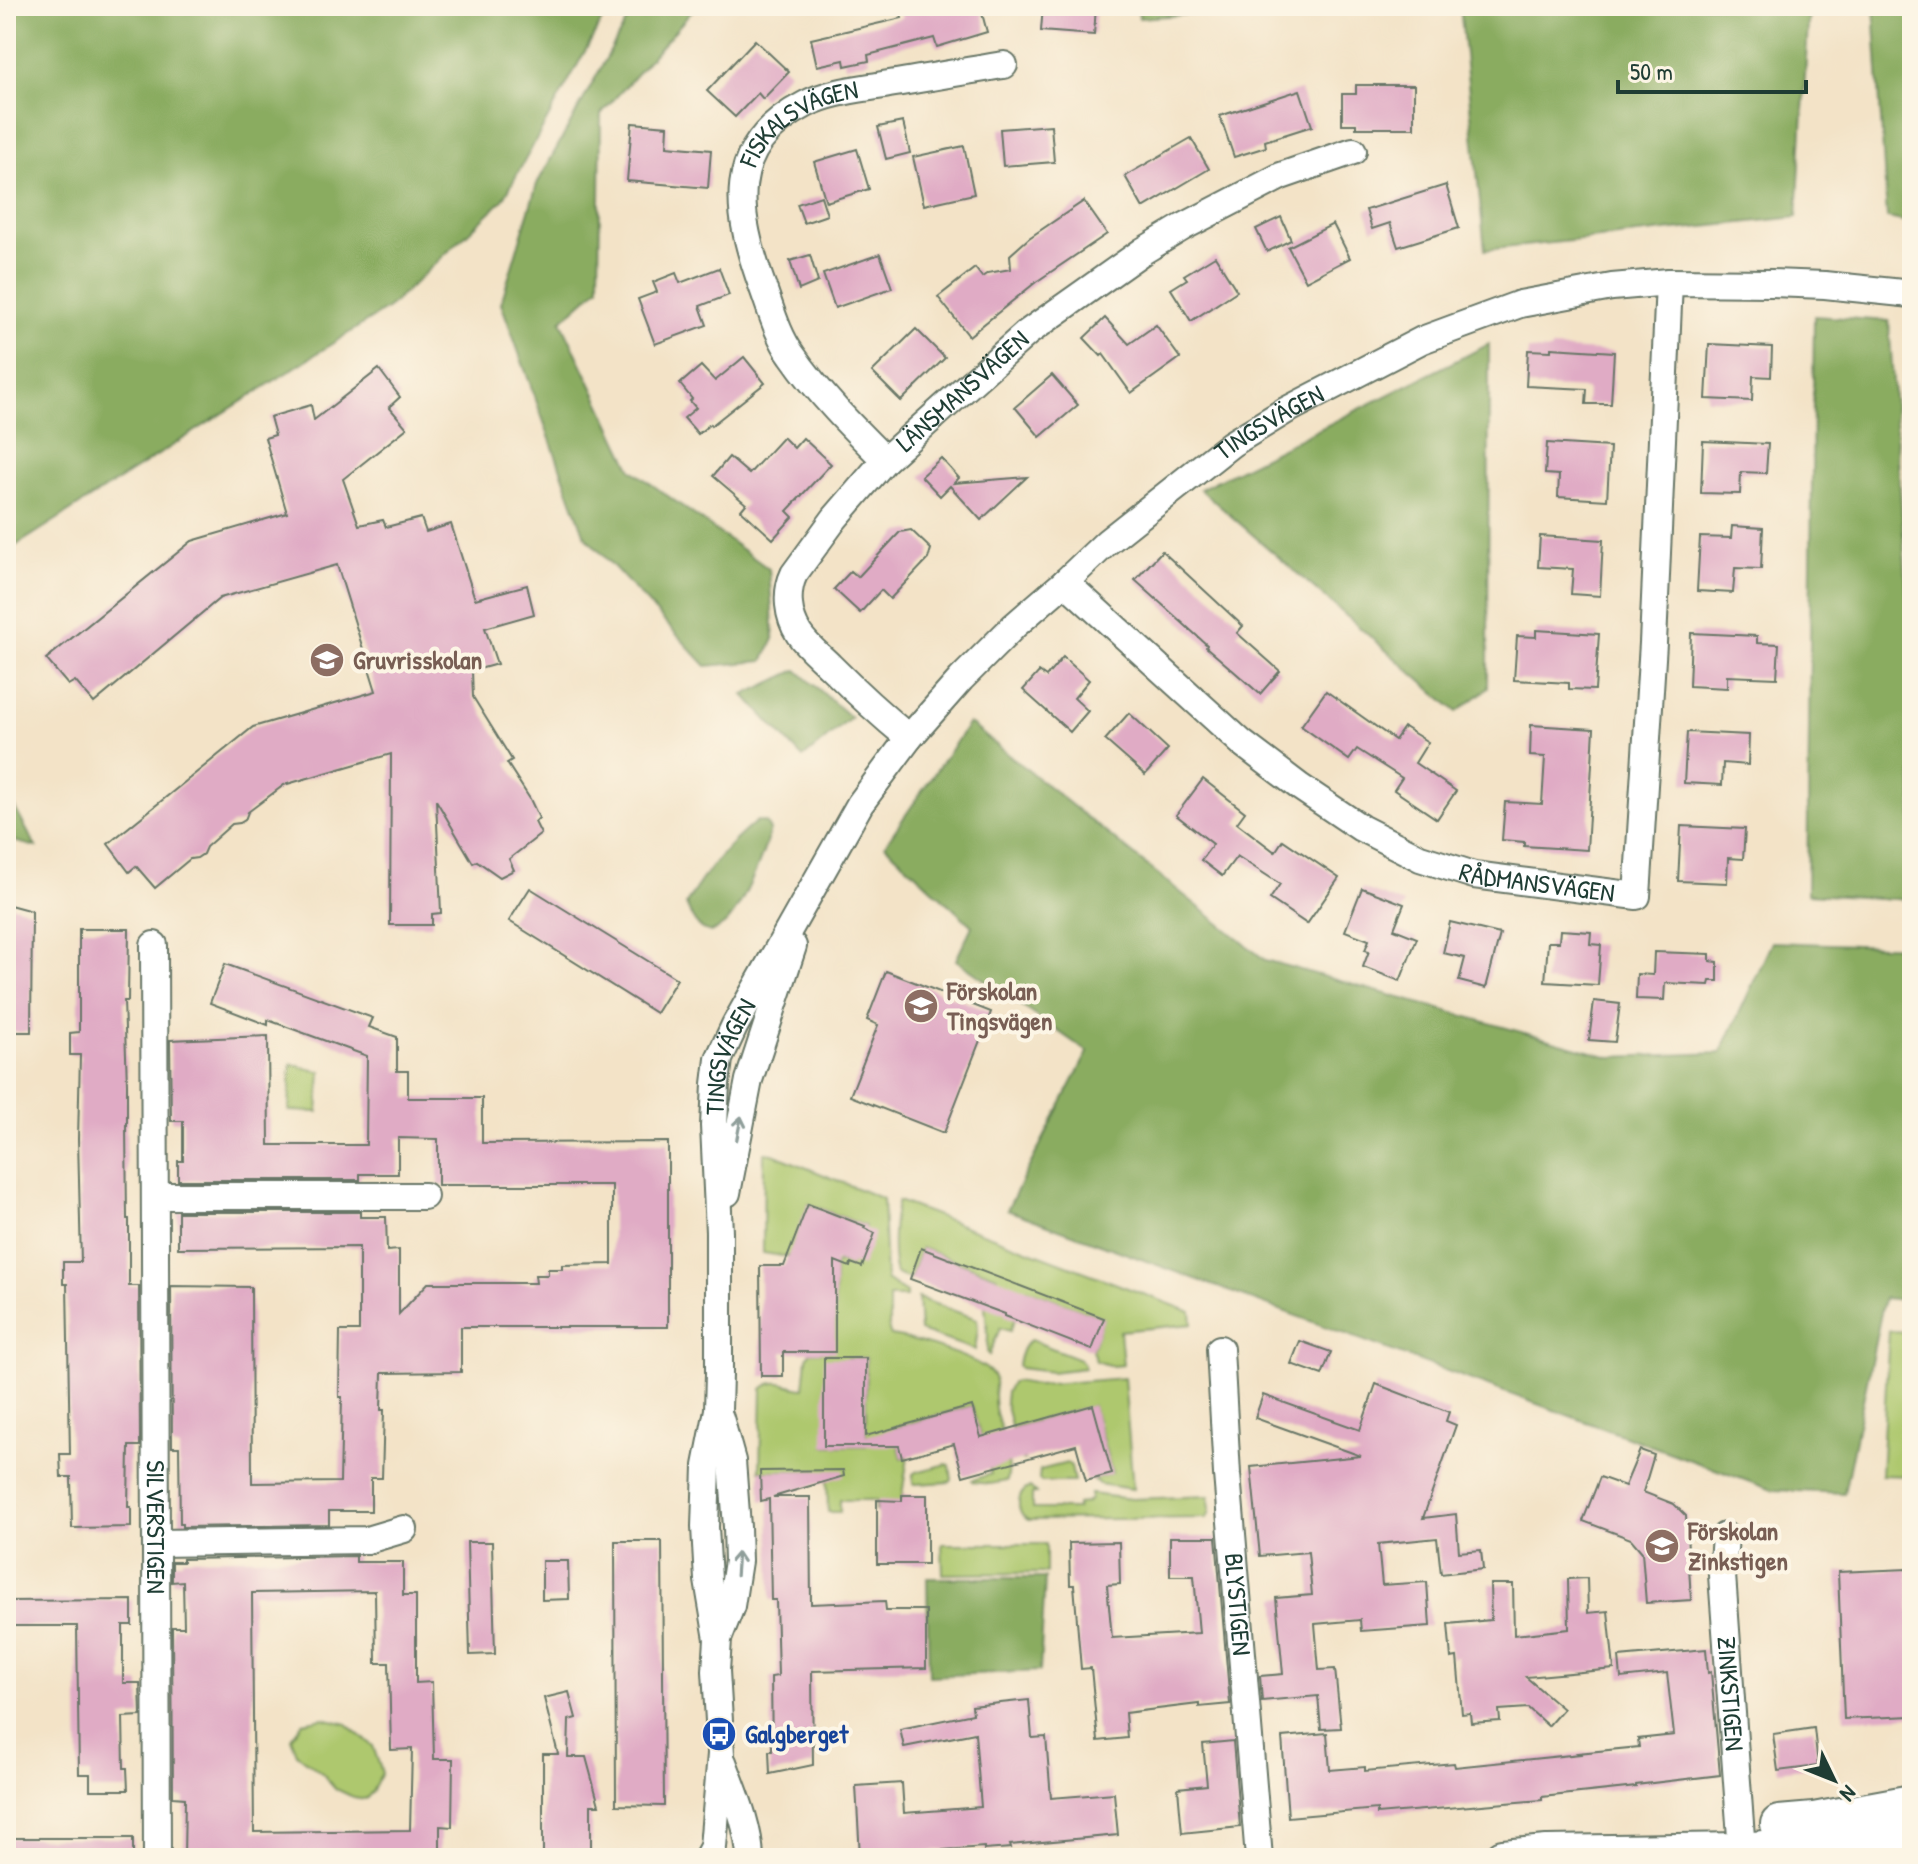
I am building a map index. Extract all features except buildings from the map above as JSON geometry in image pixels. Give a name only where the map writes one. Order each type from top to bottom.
[{"type":"street","name":"FISKALSVÄGEN","points":[[885,460],[822,397],[789,352],[754,264],[744,221],[743,175],[754,151],[773,125],[807,103],[861,89],[1004,65]]},
{"type":"street","name":"LÄNSMANSVÄGEN","points":[[909,738],[861,697],[800,636],[790,611],[790,582],[835,518],[885,460],[1027,333],[1143,251],[1183,227],[1281,176],[1353,151]]},
{"type":"street","name":"TINGSVÄGEN","points":[[707,1858],[713,1847],[721,1754],[716,1671],[718,1639],[708,1580],[705,1527],[707,1466],[718,1410],[719,1232],[749,1080],[807,899],[860,804],[909,738],[961,679],[1014,626],[1107,542],[1231,444],[1285,411],[1422,340],[1520,304],[1612,287],[1669,282],[1798,284],[1912,294]]},
{"type":"street","name":"RÅDMANSVÄGEN","points":[[1065,582],[1242,743],[1361,828],[1420,858],[1474,875],[1637,896],[1653,643],[1669,282]]},
{"type":"street","name":"SILVERSTIGEN","points":[[154,945],[157,1858]]},
{"type":"street","points":[[155,1196],[424,1196]]},
{"type":"street","name":"BLYSTIGEN","points":[[1220,1349],[1227,1474],[1259,1858]]},
{"type":"street","points":[[156,1543],[367,1540],[404,1529]]},
{"type":"street","name":"ZINKSTIGEN","points":[[1725,1536],[1722,1575],[1741,1839]]},
{"type":"street","name":"TINGSVÄGEN","points":[[721,1754],[736,1796],[750,1858]]},
{"type":"street","points":[[1741,1839],[1814,1821],[1912,1803]]},
{"type":"street","points":[[1503,1858],[1741,1839],[1912,1836]]},
{"type":"green space","points":[[6,6],[610,6],[503,200],[388,308],[6,552]]},
{"type":"green space","points":[[635,6],[698,6],[601,114],[599,287],[561,321],[632,470],[769,569],[774,639],[763,661],[706,666],[585,536],[501,303],[537,184]]},
{"type":"green space","points":[[1138,6],[1312,6],[1139,18]]},
{"type":"green space","points":[[1460,6],[1809,6],[1797,217],[1485,250]]},
{"type":"green space","points":[[1874,6],[1912,6],[1912,223],[1887,218]]},
{"type":"green space","points":[[1814,316],[1889,321],[1912,673],[1912,900],[1807,894]]},
{"type":"green space","points":[[1489,344],[1488,688],[1457,712],[1200,489]]},
{"type":"green space","points":[[797,670],[851,718],[803,758],[744,695]]},
{"type":"green space","points":[[969,723],[1265,960],[1610,1057],[1721,1053],[1772,942],[1912,947],[1912,1301],[1884,1298],[1844,1493],[1772,1490],[1007,1210],[1088,1052],[956,960],[972,926],[885,845]]},
{"type":"green space","points":[[6,792],[36,847],[6,839]]},
{"type":"green space","points":[[757,821],[766,823],[770,830],[745,894],[724,925],[712,932],[698,926],[686,904],[718,859]]},
{"type":"green space","points":[[291,1064],[321,1072],[318,1112],[289,1111]]},
{"type":"green space","points":[[764,1153],[883,1199],[886,1280],[906,1293],[906,1297],[889,1297],[891,1336],[963,1357],[988,1370],[994,1377],[995,1411],[1008,1457],[1007,1481],[990,1484],[972,1480],[991,1474],[972,1406],[894,1428],[902,1458],[908,1456],[902,1511],[876,1510],[876,1500],[840,1500],[840,1512],[828,1512],[827,1471],[760,1471],[762,1389],[772,1383],[804,1388],[810,1352],[834,1351],[835,1267],[837,1262],[849,1266],[865,1226],[809,1204],[793,1245],[819,1255],[763,1253]],"holes":[[[848,1358],[866,1358],[866,1446],[825,1446],[848,1368]]]},
{"type":"green space","points":[[898,1201],[1191,1312],[1192,1324],[1120,1331],[1123,1365],[1112,1366],[1096,1361],[1092,1350],[1103,1318],[1027,1289],[1010,1331],[1000,1328],[989,1355],[985,1307],[997,1276],[921,1248],[910,1279],[896,1274],[893,1238]]},
{"type":"green space","points":[[918,1298],[977,1319],[975,1350],[920,1331]]},
{"type":"green space","points":[[1889,1331],[1912,1332],[1912,1476],[1881,1475]]},
{"type":"green space","points":[[1031,1340],[1080,1359],[1084,1368],[1051,1372],[1020,1368],[1020,1355]]},
{"type":"green space","points":[[1124,1378],[1133,1489],[1099,1484],[1093,1479],[1112,1473],[1093,1406],[1015,1427],[1024,1460],[1019,1458],[1005,1402],[1011,1383],[1037,1385]]},
{"type":"green space","points":[[1067,1463],[1071,1466],[1074,1482],[1041,1482],[1039,1479],[1040,1470]]},
{"type":"green space","points":[[947,1464],[950,1466],[950,1482],[913,1483],[916,1472]]},
{"type":"green space","points":[[1030,1487],[1036,1493],[1032,1494],[1032,1509],[1077,1509],[1077,1504],[1090,1499],[1090,1494],[1132,1499],[1209,1496],[1210,1511],[1207,1518],[1028,1520],[1021,1513],[1019,1503],[1022,1494]]},
{"type":"green space","points":[[942,1544],[1046,1544],[1046,1573],[943,1574]]},
{"type":"green space","points":[[927,1578],[1045,1578],[1040,1671],[929,1676]]},
{"type":"green space","points":[[323,1718],[347,1724],[373,1746],[382,1773],[366,1799],[336,1789],[323,1774],[297,1754],[291,1738],[303,1722]]},
{"type":"place","name":"Gruvrisskolan","points":[[327,660]]},
{"type":"place","name":"Förskolan Tingsvägen","points":[[921,1006]]},
{"type":"place","name":"Förskolan Zinkstigen","points":[[1662,1546]]},
{"type":"place","name":"Galgberget","points":[[719,1734]]}]
